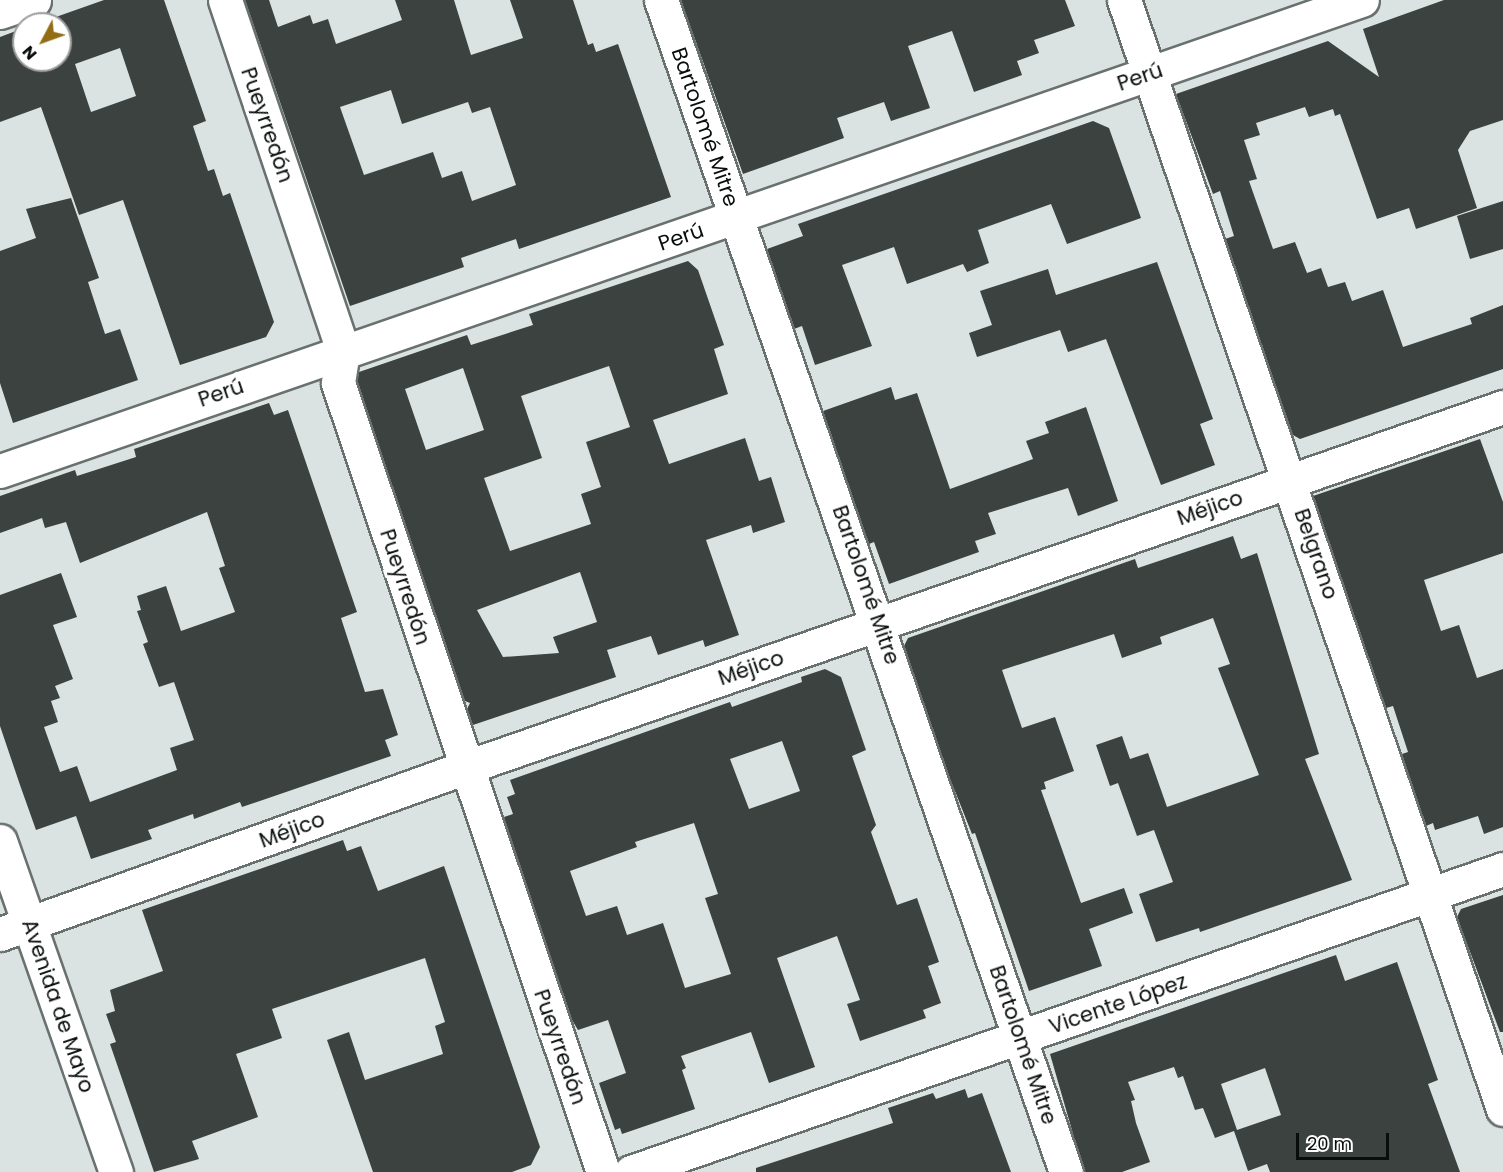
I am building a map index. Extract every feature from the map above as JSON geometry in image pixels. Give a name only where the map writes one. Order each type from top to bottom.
[{"type":"street","points":[[0,12],[34,0]]},
{"type":"street","name":"Pueyrredón","points":[[225,0],[343,351],[338,383],[465,768],[603,1172]]},
{"type":"street","name":"Bartolomé Mitre","points":[[661,0],[879,624],[1066,1172]]},
{"type":"street","name":"Belgrano","points":[[1124,0],[1291,480],[1503,1109]]},
{"type":"street","name":"Perú","points":[[0,471],[1362,0]]},
{"type":"street","name":"Méjico","points":[[15,929],[465,768],[1503,407]]},
{"type":"street","name":"Avenida de Mayo","points":[[0,841],[15,929],[116,1172]]},
{"type":"street","name":"Vicente López","points":[[631,1172],[1503,869]]},
{"type":"building","points":[[104,0],[164,0],[206,121],[193,126],[208,171],[214,169],[223,196],[230,193],[274,322],[266,337],[180,365],[123,200],[79,215],[41,107],[0,122],[0,37],[12,32],[12,72],[72,72],[72,12],[70,12]],"holes":[[[120,48],[136,96],[91,112],[75,64]]]},
{"type":"building","points":[[245,0],[269,0],[278,27],[310,15],[313,24],[328,19],[336,44],[402,20],[395,0],[454,0],[471,55],[523,38],[510,0],[573,0],[588,45],[593,43],[596,52],[618,44],[671,197],[519,249],[516,239],[461,258],[464,267],[350,306]],"holes":[[[391,90],[402,124],[468,102],[472,113],[490,107],[516,185],[472,201],[462,171],[442,178],[433,152],[364,175],[340,107]]]},
{"type":"building","points":[[681,0],[1065,0],[1075,26],[1034,40],[1039,53],[1017,61],[1022,75],[974,92],[952,31],[908,46],[930,108],[891,121],[884,102],[837,118],[844,138],[743,174]]},
{"type":"building","points":[[1444,0],[1503,0],[1503,120],[1470,131],[1458,150],[1477,208],[1416,229],[1409,208],[1377,219],[1340,114],[1335,116],[1333,109],[1309,117],[1305,107],[1256,123],[1260,135],[1244,140],[1257,179],[1249,181],[1273,249],[1295,242],[1307,273],[1321,268],[1328,287],[1345,282],[1352,301],[1383,290],[1403,347],[1472,324],[1470,318],[1503,305],[1503,369],[1300,439],[1293,435],[1225,239],[1234,236],[1220,191],[1213,194],[1176,94],[1328,41],[1379,77],[1363,29]]},
{"type":"building","points":[[1093,121],[1109,128],[1141,218],[1067,244],[1051,204],[978,230],[989,263],[967,272],[963,264],[907,284],[894,247],[842,265],[872,346],[815,365],[802,326],[794,329],[767,249],[803,236],[798,224]]},
{"type":"building","points":[[71,198],[99,278],[88,282],[105,334],[120,329],[138,380],[13,423],[0,383],[0,251],[36,238],[26,209]]},
{"type":"building","points":[[1503,201],[1503,249],[1470,259],[1457,216]]},
{"type":"building","points":[[688,261],[698,270],[724,345],[714,349],[728,394],[653,420],[669,464],[745,438],[759,481],[771,477],[785,522],[753,533],[751,525],[706,540],[739,635],[705,647],[703,640],[658,655],[651,636],[607,650],[616,677],[473,725],[467,709],[470,703],[465,701],[357,381],[359,372],[467,335],[471,345],[533,325],[529,314]],"holes":[[[609,366],[630,427],[586,442],[601,487],[581,494],[591,524],[510,551],[484,478],[542,458],[521,396]],[[463,368],[484,430],[426,450],[405,389]],[[580,572],[597,622],[553,637],[559,653],[503,657],[477,610]]]},
{"type":"building","points":[[1157,262],[1213,419],[1200,424],[1215,465],[1161,485],[1106,339],[1068,352],[1060,330],[977,357],[969,333],[992,325],[980,291],[1048,269],[1056,295]]},
{"type":"building","points":[[891,387],[895,400],[917,393],[950,489],[1033,459],[1026,441],[1049,433],[1045,422],[1086,407],[1118,501],[1078,516],[1068,488],[988,513],[996,534],[975,541],[979,552],[889,584],[874,542],[869,544],[823,411]]},
{"type":"building","points":[[269,403],[274,415],[288,410],[357,612],[341,618],[365,692],[383,689],[398,735],[385,740],[391,756],[242,807],[240,802],[194,819],[193,814],[148,830],[152,839],[91,859],[76,816],[36,830],[20,785],[0,726],[0,595],[61,573],[77,617],[53,625],[73,679],[55,686],[60,698],[51,701],[58,722],[44,727],[60,772],[77,766],[90,802],[177,770],[170,748],[194,740],[174,682],[159,687],[143,644],[148,642],[137,611],[141,610],[137,596],[166,586],[181,631],[235,612],[219,568],[225,566],[207,512],[80,563],[66,522],[45,528],[42,518],[0,533],[0,496],[75,470],[77,476],[136,457],[134,449]]},
{"type":"building","points":[[1480,439],[1503,502],[1503,553],[1424,580],[1441,631],[1459,625],[1477,678],[1503,669],[1503,827],[1484,834],[1478,816],[1435,830],[1433,823],[1426,826],[1402,754],[1408,752],[1393,706],[1386,708],[1313,496]]},
{"type":"building","points":[[1233,536],[1241,559],[1257,553],[1319,754],[1305,759],[1352,880],[1200,932],[1199,928],[1156,942],[1139,894],[1173,882],[1154,830],[1137,836],[1118,783],[1110,786],[1096,745],[1122,736],[1130,759],[1148,753],[1167,807],[1259,775],[1218,668],[1230,664],[1213,618],[1160,637],[1162,644],[1122,658],[1114,634],[1002,670],[1022,728],[1055,717],[1074,771],[1044,782],[1046,789],[1041,790],[1081,903],[1124,888],[1133,913],[1089,929],[1102,966],[1029,991],[975,833],[972,834],[947,771],[904,646],[908,638],[1135,559],[1138,568]]},
{"type":"building","points":[[825,669],[841,677],[866,750],[852,756],[876,825],[871,832],[897,905],[917,898],[939,962],[928,966],[941,1003],[923,1010],[926,1018],[860,1041],[847,1004],[860,1000],[837,936],[777,958],[815,1067],[769,1083],[751,1032],[681,1056],[686,1068],[682,1070],[695,1109],[622,1134],[620,1128],[615,1130],[599,1083],[626,1073],[608,1020],[578,1030],[572,1020],[504,817],[513,814],[507,797],[515,794],[510,780],[730,702],[732,707],[802,682],[801,677]],"holes":[[[782,741],[800,791],[749,809],[730,759]],[[694,823],[718,894],[705,898],[731,974],[685,988],[663,923],[627,935],[617,906],[586,916],[570,871],[637,847],[635,842]]]},
{"type":"building","points":[[343,840],[347,851],[361,846],[378,891],[444,866],[540,1147],[531,1165],[512,1172],[373,1172],[327,1040],[349,1032],[365,1080],[443,1054],[435,1026],[445,1022],[425,958],[272,1009],[282,1038],[236,1054],[258,1117],[192,1141],[199,1159],[154,1172],[110,1044],[116,1042],[106,1014],[115,1011],[110,990],[163,971],[142,910]]},
{"type":"building","points":[[1503,895],[1503,1032],[1500,1032],[1457,917],[1461,909]]},
{"type":"building","points":[[1336,955],[1345,981],[1397,962],[1438,1080],[1428,1084],[1460,1172],[1270,1172],[1267,1164],[1248,1171],[1234,1131],[1215,1138],[1203,1108],[1195,1110],[1183,1076],[1178,1078],[1174,1067],[1128,1082],[1135,1100],[1131,1101],[1136,1123],[1150,1162],[1122,1172],[1084,1172],[1050,1054]],"holes":[[[1265,1068],[1281,1115],[1237,1130],[1221,1084]]]},
{"type":"building","points":[[965,1089],[968,1098],[982,1093],[1011,1172],[756,1172],[756,1168],[893,1123],[888,1108],[933,1093],[936,1099]]}]
